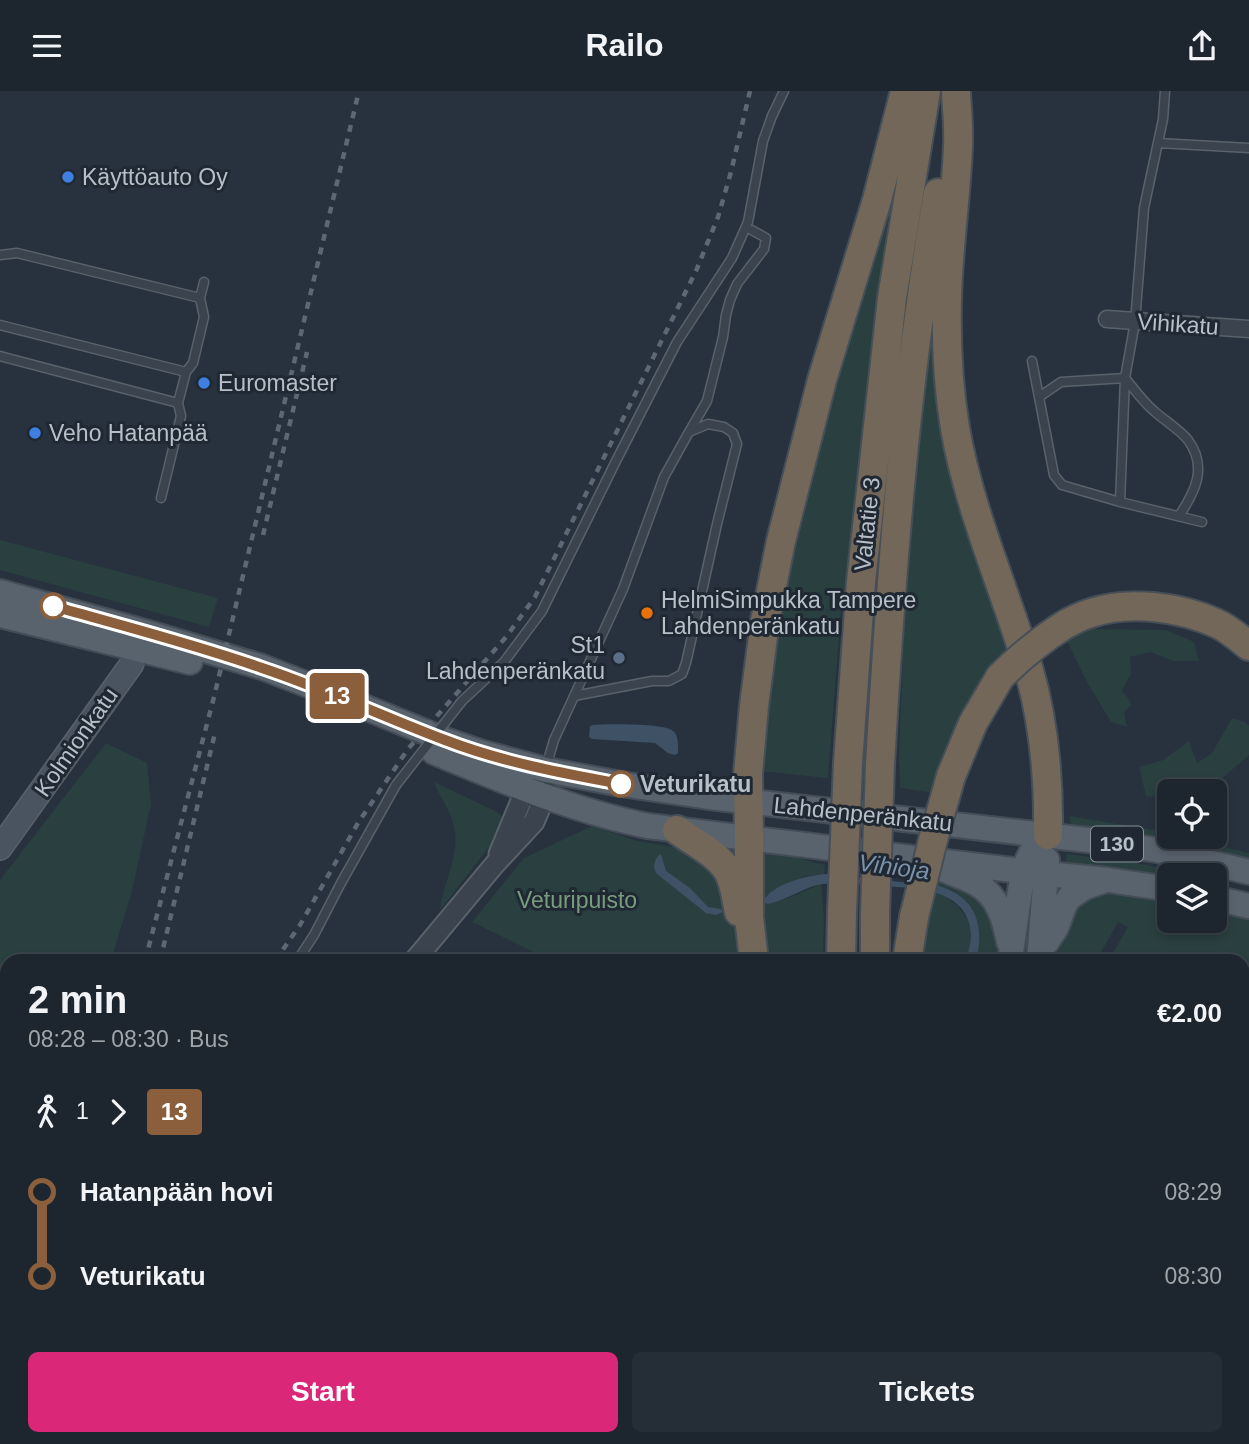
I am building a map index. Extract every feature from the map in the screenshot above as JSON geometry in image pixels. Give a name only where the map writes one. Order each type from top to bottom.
[{"type":"highway","points":[[754,954],[749,918],[748,774],[765,621],[781,541],[822,380],[877,200],[905,91]]},
{"type":"highway","name":"Valtatie 3","points":[[841,954],[848,763],[861,582],[892,298],[926,91]]},
{"type":"highway","points":[[956,92],[958,145],[947,301],[951,396],[968,484],[1028,667],[1038,709],[1047,778],[1048,835]]},
{"type":"highway","name":"Valtatie 3","points":[[875,954],[880,765],[890,592],[906,421],[923,291],[956,92]]},
{"type":"highway","points":[[908,954],[914,917],[951,776],[973,723],[1000,677],[1020,657],[1042,639],[1091,612],[1146,606],[1195,615],[1219,625],[1249,646]]},
{"type":"highway","points":[[677,830],[708,851],[729,873],[753,954]]},
{"type":"main road","name":"Lahdenperänkatu","points":[[0,592],[141,640],[198,664],[265,684],[536,793],[622,821],[677,830],[1157,887]]},
{"type":"main road","name":"Lahdenperänkatu","points":[[0,615],[141,640],[262,667],[445,740],[546,769],[621,784],[748,801],[1157,850],[1249,871]]},
{"type":"main road","name":"Kolmionkatu","points":[[0,848],[131,665],[141,640]]},
{"type":"main road","points":[[1040,954],[1034,847],[1048,835]]},
{"type":"main road","points":[[926,859],[986,891],[1001,910],[1011,954]]},
{"type":"main road","points":[[1011,954],[1035,872]]},
{"type":"main road","name":"130","points":[[1041,954],[1056,929],[1070,897],[1085,887],[1108,880]]},
{"type":"main road","points":[[1227,901],[1249,906]]},
{"type":"street","name":"Vihikatu","points":[[1107,319],[1249,329]]},
{"type":"street","points":[[420,954],[495,864],[536,793],[546,769]]},
{"type":"lane","points":[[302,954],[396,786],[462,701],[504,662],[542,611],[677,342],[732,258],[746,227],[764,141],[784,91]]},
{"type":"lane","points":[[1119,502],[1125,378],[1135,322],[1144,208],[1163,119],[1165,91]]},
{"type":"lane","points":[[1158,143],[1249,148]]},
{"type":"lane","points":[[546,769],[551,747],[623,589],[664,477],[707,401],[730,300],[737,284],[764,249],[766,238],[746,227]]},
{"type":"lane","points":[[0,255],[17,253],[200,297]]},
{"type":"lane","points":[[161,498],[181,416],[178,403],[186,372],[193,363],[204,317],[200,297],[204,282]]},
{"type":"lane","points":[[0,325],[186,372]]},
{"type":"lane","points":[[0,356],[178,403]]},
{"type":"lane","points":[[1032,361],[1054,475],[1062,485],[1202,522]]},
{"type":"lane","points":[[1039,397],[1061,382],[1125,378]]},
{"type":"lane","points":[[1125,378],[1153,410],[1187,440],[1195,454],[1199,476],[1193,496],[1179,516]]},
{"type":"lane","points":[[574,696],[652,681],[669,681],[682,674],[737,444],[733,433],[708,424],[689,432]]},
{"type":"green space","points":[[893,188],[877,299],[853,524],[841,609],[828,778],[760,771],[780,614],[797,520],[830,395]]},
{"type":"green space","points":[[936,305],[1014,649],[935,793],[900,788],[899,751],[909,505],[929,333]]},
{"type":"green space","points":[[0,540],[218,598],[209,627],[0,570]]},
{"type":"green space","points":[[1092,629],[1166,630],[1194,642],[1199,661],[1173,661],[1150,652],[1130,657],[1131,674],[1122,690],[1132,704],[1124,712],[1127,727],[1111,722],[1088,684],[1065,637]]},
{"type":"green space","points":[[1232,718],[1249,726],[1249,755],[1221,779],[1157,779],[1157,797],[1146,796],[1139,767],[1163,760],[1189,741],[1197,763],[1212,753]]},
{"type":"green space","points":[[106,743],[147,763],[151,804],[132,891],[113,954],[0,954],[0,880]]},
{"type":"green space","points":[[434,782],[503,817],[494,841],[440,910],[454,856],[455,834],[451,818]]},
{"type":"green space","points":[[1070,816],[1157,831],[1157,844],[1079,829],[1070,824]]},
{"type":"green space","name":"Veturipuisto","points":[[592,826],[637,841],[684,849],[716,869],[734,914],[738,954],[538,954],[472,922],[524,858]]},
{"type":"green space","points":[[1227,848],[1249,853],[1249,862],[1182,849]]},
{"type":"green space","points":[[756,851],[782,854],[825,865],[824,874],[805,876],[774,890],[768,904],[821,884],[823,954],[763,954]]},
{"type":"green space","points":[[1067,854],[1131,862],[1157,867],[1157,877],[1065,865]]},
{"type":"green space","points":[[934,879],[948,882],[969,891],[985,903],[998,932],[999,954],[978,954],[960,895],[932,885]]},
{"type":"green space","points":[[930,891],[938,893],[953,902],[968,922],[971,939],[968,954],[916,954]]},
{"type":"green space","points":[[1119,892],[1157,897],[1157,933],[1227,933],[1227,910],[1249,915],[1249,954],[1112,954],[1128,927],[1118,922],[1100,954],[1058,954],[1069,911],[1089,897]]},
{"type":"water","points":[[590,726],[667,728],[676,736],[678,753],[668,753],[655,743],[592,739],[589,737]]},
{"type":"water","points":[[661,854],[666,871],[690,888],[708,907],[721,909],[723,912],[716,915],[706,913],[657,874],[655,863]]},
{"type":"water","points":[[826,874],[939,886],[952,891],[962,897],[975,914],[979,936],[978,954],[968,954],[971,934],[967,918],[960,907],[949,898],[921,889],[831,883],[811,887],[772,903],[763,902],[782,885]]},
{"type":"railway","points":[[147,954],[214,697],[359,91]]},
{"type":"railway","points":[[280,954],[300,925],[358,823],[408,749],[506,637],[535,597],[696,271],[718,217],[750,91]]},
{"type":"railway","points":[[263,535],[307,352]]},
{"type":"railway","points":[[162,954],[215,733]]},
{"type":"bus line","name":"13","points":[[53,606],[262,667],[483,753],[621,784]]},
{"type":"place","name":"Käyttöauto Oy","points":[[68,177]]},
{"type":"place","name":"Euromaster","points":[[204,383]]},
{"type":"place","name":"Veho Hatanpää","points":[[35,433]]},
{"type":"place","name":"HelmiSimpukka Tampere Lahdenperänkatu","points":[[647,613]]},
{"type":"place","name":"St1 Lahdenperänkatu","points":[[619,658]]},
{"type":"place","name":"Veturikatu","points":[[621,784]]},
{"type":"water label","name":"Vihioja","points":[[894,867]]}]
